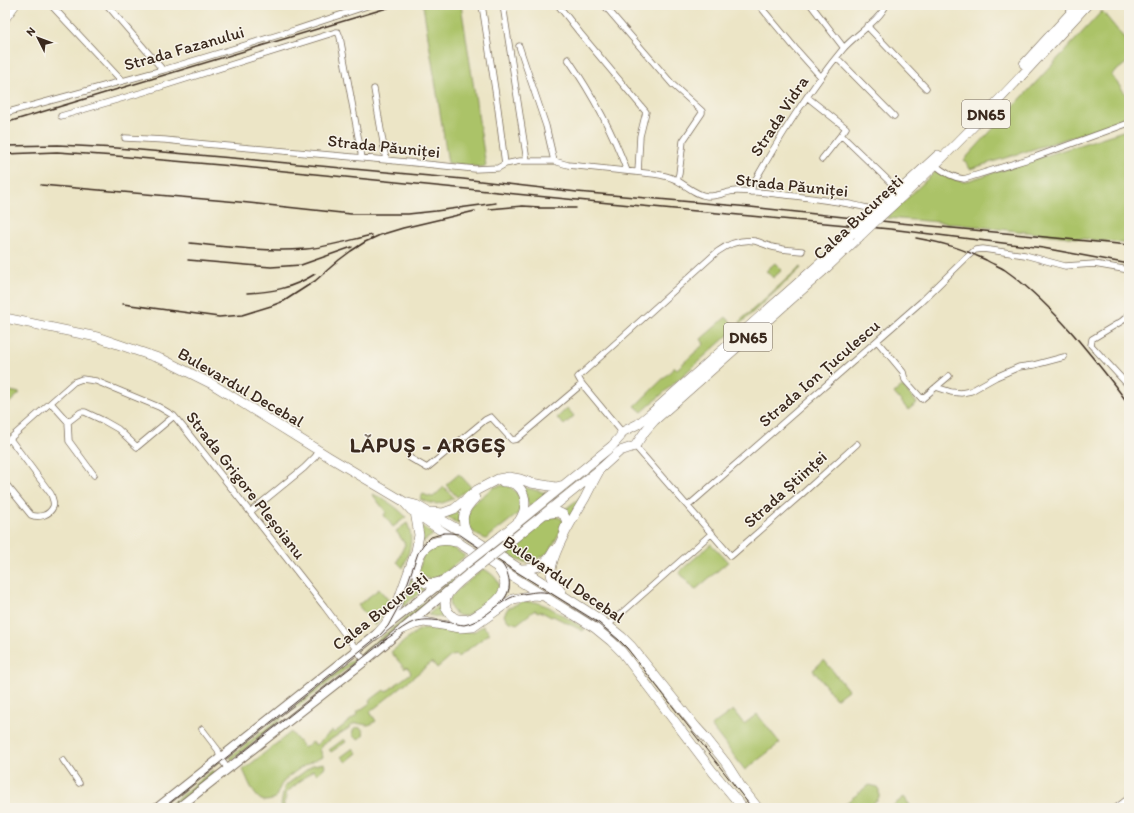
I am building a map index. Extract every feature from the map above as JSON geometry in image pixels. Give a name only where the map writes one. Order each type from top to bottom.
[{"type":"main road","name":"Calea București","points":[[933,163],[1078,5]]},
{"type":"main road","name":"Calea București","points":[[157,808],[444,580],[464,565],[544,514],[599,470],[620,451],[634,444],[654,421],[855,236],[1008,91],[1087,5]]},
{"type":"main road","name":"Calea București","points":[[178,808],[365,660],[470,573],[518,524],[612,446],[624,433],[638,424],[829,260]]},
{"type":"main road","name":"Bulevardul Decebal","points":[[5,318],[97,336],[164,360],[212,384],[402,501],[462,545],[601,632],[622,652],[713,772],[743,808]]},
{"type":"main road","points":[[635,431],[638,435],[634,444],[624,447],[621,444],[624,433],[635,431]]},
{"type":"main road","points":[[564,596],[552,579],[552,566],[556,554],[572,521],[599,470]]},
{"type":"main road","points":[[426,511],[442,513],[454,508],[477,490],[498,479],[520,479],[531,483],[556,487],[564,486]]},
{"type":"main road","points":[[469,536],[464,528],[463,515],[468,505],[475,497],[496,484],[505,482],[514,483],[520,488],[525,502],[525,510],[518,524]]},
{"type":"main road","name":"Bulevardul Decebal","points":[[402,501],[416,505],[469,536],[608,625],[630,645],[707,739],[758,808]]},
{"type":"main road","points":[[377,634],[385,625],[396,607],[416,551],[419,535],[415,512]]},
{"type":"main road","points":[[520,569],[536,568],[550,558],[566,526],[566,518],[561,513],[551,512],[544,514]]},
{"type":"main road","points":[[444,580],[430,585],[428,584],[417,575],[417,561],[427,546],[437,541],[447,540],[462,545]]},
{"type":"main road","points":[[451,588],[444,601],[449,614],[452,617],[460,619],[466,620],[472,618],[500,598],[504,591],[505,587],[503,576],[496,566]]},
{"type":"main road","points":[[403,629],[424,622],[460,628],[473,626],[513,599],[534,595],[545,596]]},
{"type":"street","points":[[5,20],[16,5]]},
{"type":"street","points":[[51,5],[122,81]]},
{"type":"street","points":[[107,5],[163,70]]},
{"type":"street","name":"Strada Fazanului","points":[[5,113],[163,70],[295,30],[370,5]]},
{"type":"street","points":[[482,5],[505,164]]},
{"type":"street","points":[[503,5],[527,161]]},
{"type":"street","points":[[558,5],[646,112],[640,136],[638,172]]},
{"type":"street","points":[[604,5],[673,85],[702,111],[683,141],[677,180]]},
{"type":"street","name":"Strada Vidra","points":[[759,5],[821,77]]},
{"type":"street","points":[[810,5],[844,48]]},
{"type":"street","name":"Strada Vidra","points":[[751,192],[753,184],[790,122],[821,77],[844,48],[881,14],[886,5]]},
{"type":"street","points":[[868,26],[926,88]]},
{"type":"street","points":[[61,116],[338,32],[362,158]]},
{"type":"street","points":[[519,46],[546,126],[554,161]]},
{"type":"street","points":[[836,58],[894,116]]},
{"type":"street","points":[[568,59],[584,82],[613,135],[627,171]]},
{"type":"street","points":[[374,89],[386,160]]},
{"type":"street","points":[[807,97],[846,128],[822,159]]},
{"type":"street","points":[[933,163],[959,179],[964,179],[1035,157],[1129,123]]},
{"type":"street","points":[[841,135],[891,182]]},
{"type":"street","name":"Strada Păuniței","points":[[125,138],[165,140],[475,169],[498,168],[505,164],[527,161],[554,161],[568,165],[667,176],[677,180],[704,196],[736,191],[751,192],[829,201],[878,214]]},
{"type":"street","points":[[624,433],[582,384],[578,377],[724,247],[733,243],[756,241],[778,248],[802,251]]},
{"type":"street","name":"Strada Ion Țuculescu","points":[[688,506],[921,302],[975,250],[983,249],[1025,255],[1065,266],[1094,264],[1129,270]]},
{"type":"street","points":[[1129,315],[1122,321],[1092,339],[1091,345],[1126,383],[1129,384]]},
{"type":"street","points":[[877,341],[903,372],[905,380],[922,399],[948,376]]},
{"type":"street","points":[[936,388],[961,393],[971,390],[1006,371],[1064,357]]},
{"type":"street","name":"Strada Grigore Pleșoianu","points":[[5,483],[30,514],[42,517],[48,514],[53,508],[54,502],[51,494],[7,441],[74,382],[87,379],[96,381],[160,407],[174,416],[365,660]]},
{"type":"street","points":[[410,458],[427,468],[485,420],[491,417],[512,440],[517,440],[582,384]]},
{"type":"street","points":[[51,403],[68,422],[69,441],[94,475]]},
{"type":"street","points":[[68,422],[81,412],[85,412],[118,429],[137,447],[174,416]]},
{"type":"street","points":[[608,625],[712,533],[634,444]]},
{"type":"street","name":"Strada Științei","points":[[712,533],[731,556],[858,444]]},
{"type":"street","points":[[250,512],[304,468],[319,451]]},
{"type":"street","points":[[202,729],[218,750],[220,758],[228,769]]},
{"type":"street","points":[[63,760],[79,783]]},
{"type":"street","points":[[1116,808],[1129,798]]},
{"type":"green space","points":[[423,5],[461,5],[486,166],[481,167],[448,163]]},
{"type":"green space","points":[[1102,11],[1129,44],[1129,61],[1111,75],[1129,98],[1129,119],[970,169],[964,160]]},
{"type":"green space","points":[[1129,129],[1129,244],[939,222],[886,218],[937,170],[964,182]]},
{"type":"green space","points":[[775,263],[782,270],[773,278],[766,271]]},
{"type":"green space","points":[[800,267],[801,268],[741,323],[740,321]]},
{"type":"green space","points":[[726,317],[736,328],[642,412],[635,406],[675,367],[677,369],[704,344],[701,339]]},
{"type":"green space","points":[[902,386],[917,403],[908,410],[894,393]]},
{"type":"green space","points":[[5,390],[20,393],[5,407]]},
{"type":"green space","points":[[567,408],[574,416],[564,425],[557,418]]},
{"type":"green space","points":[[459,474],[471,487],[457,497],[446,485]]},
{"type":"green space","points":[[506,485],[514,490],[519,496],[519,513],[486,539],[477,535],[466,525],[470,506],[494,487]]},
{"type":"green space","points":[[444,487],[454,498],[437,504],[429,503],[420,499],[423,494],[433,497]]},
{"type":"green space","points":[[523,487],[547,493],[529,507]]},
{"type":"green space","points":[[372,494],[399,510],[406,517],[393,527],[384,515],[386,512]]},
{"type":"green space","points":[[585,494],[570,517],[564,510]]},
{"type":"green space","points":[[460,510],[459,524],[447,516]]},
{"type":"green space","points":[[558,517],[563,520],[562,528],[551,549],[546,554],[534,561],[525,562],[517,560],[505,552],[547,519]]},
{"type":"green space","points":[[407,523],[411,540],[403,568],[397,562],[405,544],[396,531]]},
{"type":"green space","points":[[420,525],[433,535],[422,542]]},
{"type":"green space","points":[[438,543],[450,546],[465,556],[441,576],[429,579],[421,575],[419,571],[423,554]]},
{"type":"green space","points":[[711,544],[728,562],[695,590],[679,572]]},
{"type":"green space","points":[[484,569],[493,575],[497,580],[499,592],[497,596],[491,602],[471,614],[466,616],[458,615],[451,608],[449,602],[450,599],[460,588]]},
{"type":"green space","points":[[412,577],[417,584],[425,588],[404,606],[402,604]]},
{"type":"green space","points":[[453,579],[454,581],[364,655],[362,653]]},
{"type":"green space","points":[[379,589],[391,603],[375,626],[358,605]]},
{"type":"green space","points":[[522,602],[536,602],[549,607],[585,629],[583,631],[553,616],[551,617],[535,610],[517,624],[508,621],[504,615],[508,608]]},
{"type":"green space","points":[[439,605],[444,618],[428,615]]},
{"type":"green space","points":[[483,626],[490,633],[458,657],[455,655],[450,657],[437,668],[432,662],[370,712],[376,721],[372,724],[353,724],[322,745],[320,749],[323,757],[294,772],[281,785],[275,799],[265,801],[261,800],[255,793],[243,770],[291,732],[304,748],[312,742],[316,745],[332,731],[334,733],[357,715],[356,713],[370,703],[369,701],[384,690],[386,692],[411,673],[406,667],[405,669],[391,652],[417,631],[424,628],[473,632]]},
{"type":"green space","points":[[353,659],[355,662],[293,711],[291,708]]},
{"type":"green space","points":[[824,660],[848,690],[836,699],[813,670]]},
{"type":"green space","points":[[733,710],[744,724],[757,714],[780,743],[745,770],[711,726]]},
{"type":"green space","points":[[280,717],[282,719],[232,760],[230,757]]},
{"type":"green space","points":[[358,727],[362,729],[364,733],[362,737],[358,739],[354,737],[352,733],[354,729]]},
{"type":"green space","points":[[344,739],[346,742],[331,752],[329,750]]},
{"type":"green space","points":[[353,748],[357,753],[346,762],[341,757]]},
{"type":"green space","points":[[324,763],[325,767],[317,774],[313,770],[285,794],[287,797],[284,802],[284,808],[282,808],[281,805],[285,786],[313,765]]},
{"type":"green space","points":[[213,770],[215,773],[170,808],[165,808]]},
{"type":"green space","points":[[870,785],[877,787],[879,790],[879,797],[867,808],[840,808],[866,787]]},
{"type":"green space","points":[[904,797],[912,808],[890,808]]},
{"type":"tram line","points":[[163,808],[380,635],[388,626],[401,602],[418,553],[423,545],[431,537],[444,533],[459,534],[499,561],[599,623],[619,640],[627,648],[752,808]]},
{"type":"tram line","points":[[501,602],[505,598],[509,588],[509,578],[502,564]]},
{"type":"tram line","points":[[383,641],[416,621],[436,620],[464,625],[477,621],[504,601],[515,596],[536,592],[548,593]]},
{"type":"tram line","points":[[236,758],[387,639]]},
{"type":"railway","points":[[5,123],[397,5]]},
{"type":"railway","points":[[5,146],[58,145],[117,148],[244,159],[463,179],[577,192],[750,207],[1129,245]]},
{"type":"railway","points":[[5,154],[57,152],[116,156],[890,229],[1043,248],[1129,264]]},
{"type":"railway","points":[[41,185],[239,202],[351,214],[408,214],[496,203]]},
{"type":"railway","points":[[489,209],[523,206],[539,207]]},
{"type":"railway","points":[[535,208],[576,208]]},
{"type":"railway","points":[[123,304],[219,317],[242,315],[284,301],[315,281],[351,251],[380,235],[475,211]]},
{"type":"railway","points":[[190,243],[248,249],[291,250],[322,247],[372,235]]},
{"type":"railway","points":[[916,238],[944,244],[968,252],[1000,267],[1024,284],[1074,335],[1129,405]]},
{"type":"railway","points":[[188,260],[271,267],[301,265],[352,247]]},
{"type":"railway","points":[[247,293],[265,292],[290,286],[315,274]]},
{"type":"district","name":"LĂPUȘ - ARGEȘ","points":[[428,445]]}]
